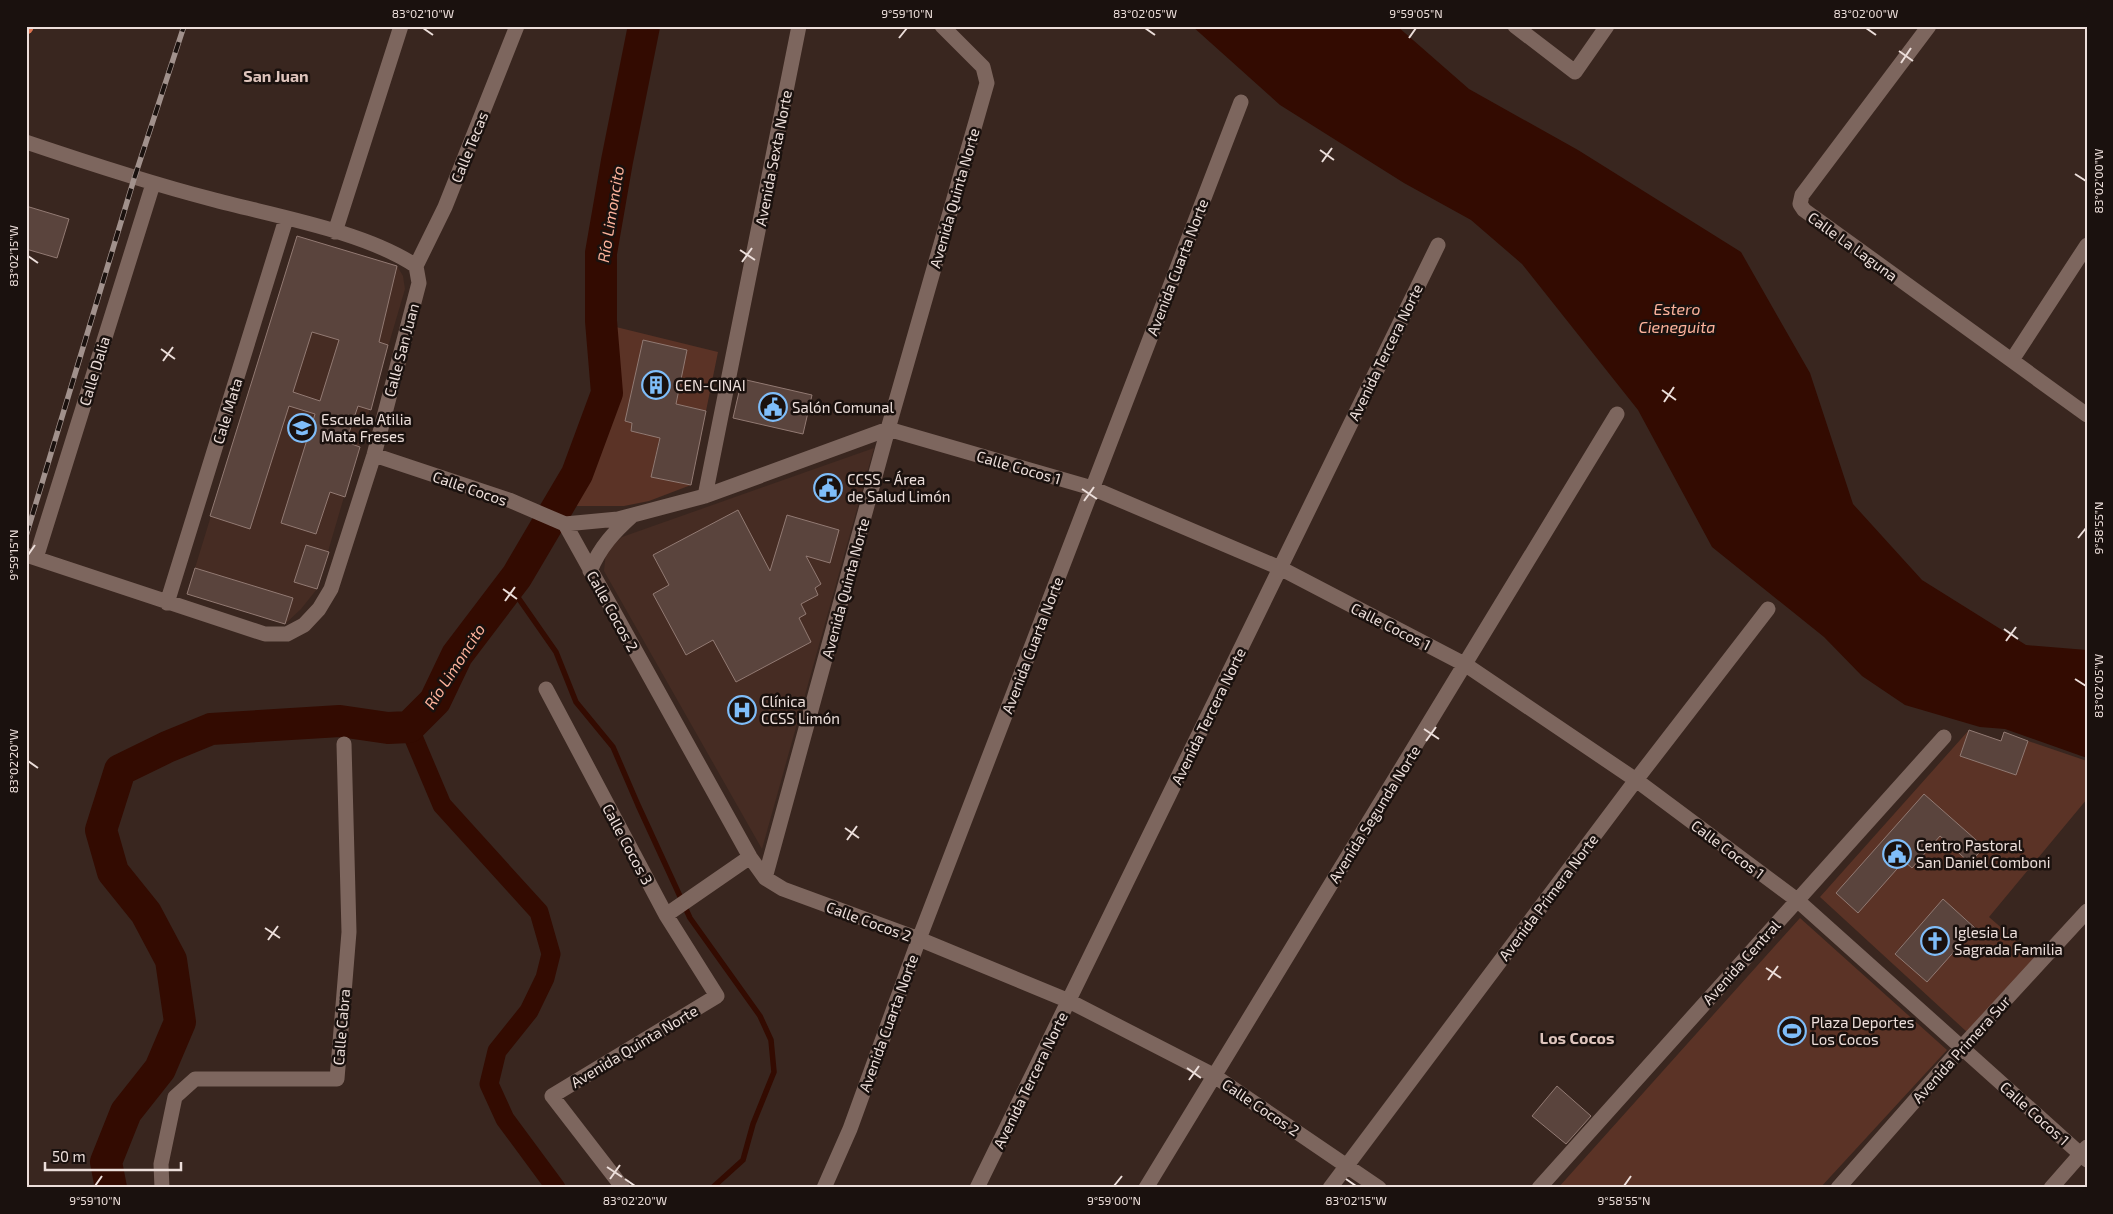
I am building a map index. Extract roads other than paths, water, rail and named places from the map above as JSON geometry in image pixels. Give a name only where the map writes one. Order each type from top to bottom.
[{"type":"street","points":[[335,232],[401,26]]},
{"type":"street","name":"Calle Tecas","points":[[416,266],[445,207],[517,26]]},
{"type":"street","name":"Avenida Sexta Norte","points":[[705,496],[799,26]]},
{"type":"street","name":"Avenida Quinta Norte","points":[[765,878],[888,429],[987,84],[983,67],[942,26]]},
{"type":"street","points":[[1515,26],[1575,72],[1608,26]]},
{"type":"street","name":"Calle La Laguna","points":[[1929,26],[1802,195],[1800,204],[1804,210],[2087,415]]},
{"type":"street","name":"Avenida Cuarta Norte","points":[[824,1188],[850,1129],[919,940],[1241,102]]},
{"type":"street","points":[[26,142],[153,184],[335,232],[399,255],[416,266]]},
{"type":"street","name":"Calle Dalia","points":[[31,557],[153,184]]},
{"type":"street","name":"Cale Mata","points":[[167,604],[286,219]]},
{"type":"street","points":[[2012,360],[2087,244]]},
{"type":"street","name":"Avenida Tercera Norte","points":[[977,1188],[1438,245]]},
{"type":"street","name":"Calle San Juan","points":[[31,557],[167,604],[265,634],[287,634],[304,625],[319,609],[331,589],[374,455],[419,283],[416,266]]},
{"type":"street","name":"Avenida Segunda Norte","points":[[1146,1188],[1617,414]]},
{"type":"street","points":[[565,524],[618,519],[705,496],[888,429]]},
{"type":"street","name":"Calle Cocos 1","points":[[888,429],[1092,488],[1280,568],[1466,664],[1636,780],[1797,900],[1962,1048],[2085,1154]]},
{"type":"street","name":"Calle Cocos","points":[[374,455],[509,500],[565,524]]},
{"type":"street","points":[[590,571],[596,555],[610,536],[635,514]]},
{"type":"street","name":"Calle Cocos 2","points":[[565,524],[750,857],[765,878],[783,889],[919,940],[1069,1001],[1214,1075],[1380,1188]]},
{"type":"street","name":"Avenida Primera Norte","points":[[1330,1188],[1636,780],[1768,608]]},
{"type":"street","name":"Calle Cocos 3","points":[[546,689],[666,915],[717,996]]},
{"type":"street","name":"Avenida Central","points":[[1539,1188],[1944,737]]},
{"type":"street","name":"Calle Cabra","points":[[162,1188],[161,1164],[175,1098],[195,1079],[337,1080],[349,932],[344,744]]},
{"type":"street","points":[[666,915],[750,857]]},
{"type":"street","name":"Avenida Primera Sur","points":[[1838,1188],[2087,911]]},
{"type":"street","name":"Avenida Quinta Norte","points":[[622,1188],[552,1096],[717,996]]},
{"type":"street","points":[[2051,1188],[2085,1154]]},
{"type":"water","name":"Estero Cieneguita","points":[[1192,26],[1397,26],[1469,89],[1578,150],[1741,252],[1810,373],[1853,504],[1922,580],[2026,645],[2087,650],[2087,758],[2005,729],[1980,727],[1905,705],[1862,676],[1824,637],[1712,547],[1638,410],[1522,264],[1471,220],[1404,183],[1280,105]]},
{"type":"waterway","name":"Río Limoncito","points":[[111,1188],[106,1162],[126,1112],[160,1069],[180,1022],[171,960],[146,913],[113,872],[101,830],[120,770],[167,747],[211,729],[340,721],[388,728],[409,727],[435,701],[457,655],[517,576],[577,474],[607,393],[601,321],[601,253],[644,26]]},
{"type":"waterway","points":[[510,586],[556,652],[576,702],[613,747],[690,918],[760,1016],[771,1040],[774,1072],[753,1124],[743,1160],[712,1188]]},
{"type":"waterway","points":[[409,727],[442,805],[539,912],[551,954],[545,978],[529,1011],[497,1051],[489,1084],[505,1119],[556,1188]]},
{"type":"railway","points":[[26,536],[134,179],[184,26]]},
{"type":"place","name":"CEN-CINAI","points":[[656,385]]},
{"type":"place","name":"Salón Comunal","points":[[773,407]]},
{"type":"place","name":"Escuela Atilia Mata Freses","points":[[302,428]]},
{"type":"place","name":"CCSS - Área de Salud Limón","points":[[828,488]]},
{"type":"place","name":"Clínica CCSS Limón","points":[[742,710]]},
{"type":"place","name":"Centro Pastoral San Daniel Comboni","points":[[1897,854]]},
{"type":"place","name":"Iglesia La Sagrada Familia","points":[[1935,941]]},
{"type":"place","name":"Plaza Deportes Los Cocos","points":[[1792,1031]]},
{"type":"district","name":"San Juan","points":[[276,75]]},
{"type":"district","name":"Los Cocos","points":[[1577,1037]]}]
